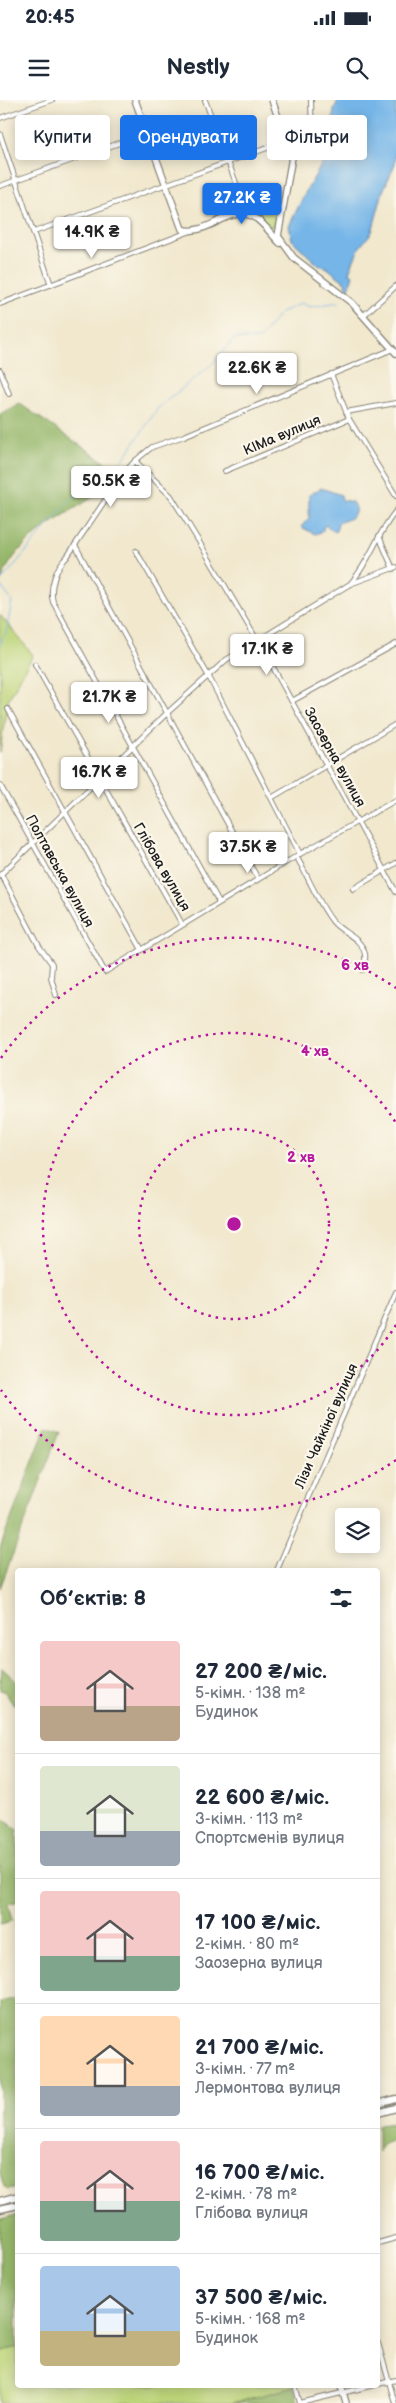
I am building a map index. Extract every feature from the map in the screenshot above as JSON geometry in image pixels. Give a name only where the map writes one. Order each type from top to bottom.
[{"type":"main road","points":[[135,100],[140,115]]},
{"type":"main road","points":[[272,100],[278,115]]},
{"type":"main road","points":[[156,160],[180,226],[190,231],[238,215],[248,215],[255,218],[286,250],[364,315],[394,351]]},
{"type":"main road","points":[[286,250],[278,236],[278,226],[292,160]]},
{"type":"main road","points":[[380,2103],[396,2099]]},
{"type":"main road","points":[[380,2112],[396,2108]]},
{"type":"main road","points":[[0,2199],[15,2196]]},
{"type":"main road","points":[[2,2209],[15,2206]]},
{"type":"main road","points":[[342,2388],[346,2403]]},
{"type":"street","points":[[0,118],[52,100]]},
{"type":"street","points":[[205,100],[248,215]]},
{"type":"street","points":[[311,100],[311,115]]},
{"type":"street","points":[[0,134],[51,285]]},
{"type":"street","points":[[0,186],[120,143]]},
{"type":"street","points":[[34,232],[267,148]]},
{"type":"street","points":[[0,304],[190,231]]},
{"type":"street","points":[[364,315],[396,286]]},
{"type":"street","points":[[219,902],[53,602],[52,593],[57,568],[75,545],[122,475],[152,447],[184,436],[332,374],[394,351]]},
{"type":"street","points":[[0,370],[9,394]]},
{"type":"street","points":[[332,374],[349,419],[396,496]]},
{"type":"street","points":[[346,412],[396,403]]},
{"type":"street","name":"КІМа вулиця","points":[[225,471],[349,419]]},
{"type":"street","name":"Заозерна вулиця","points":[[135,461],[171,496],[257,639],[396,892]]},
{"type":"street","points":[[350,584],[360,573],[386,522],[396,511]]},
{"type":"street","points":[[56,994],[51,977],[52,964],[39,946],[1,874],[208,675],[257,639],[350,584],[396,568],[393,569],[379,536]]},
{"type":"street","points":[[75,545],[258,879]]},
{"type":"street","points":[[136,551],[208,675],[273,797],[320,903],[334,924],[346,930],[360,944],[366,955],[363,970]]},
{"type":"street","points":[[360,573],[365,580]]},
{"type":"street","points":[[292,701],[396,644]]},
{"type":"street","name":"Глібова вулиця","points":[[35,664],[98,779],[182,924]]},
{"type":"street","points":[[8,710],[142,950],[298,855],[396,800]]},
{"type":"street","points":[[273,797],[396,724]]},
{"type":"street","name":"Полтавська вулиця","points":[[0,785],[105,972],[142,950]]},
{"type":"street","points":[[353,889],[396,863]]},
{"type":"street","name":"Лізи Чайкіної вулиця","points":[[278,1568],[396,1292]]},
{"type":"street","points":[[0,2199],[2,2209]]},
{"type":"street","points":[[380,2243],[396,2239]]},
{"type":"street","points":[[380,2350],[395,2403]]},
{"type":"street","points":[[380,2384],[396,2380]]},
{"type":"street","points":[[295,2388],[300,2403],[364,2388]]},
{"type":"green space","points":[[274,205],[278,208],[273,226],[268,227],[257,213]]},
{"type":"green space","points":[[20,404],[106,463],[103,491],[29,540],[7,567],[0,583],[0,414]]},
{"type":"green space","points":[[0,615],[33,655],[7,702],[0,752]]},
{"type":"green space","points":[[46,1427],[59,1432],[0,1588],[0,1548]]},
{"type":"green space","points":[[2,1668],[15,1680],[15,1704],[4,1691],[0,1690]]},
{"type":"green space","points":[[0,1817],[15,1828],[15,1902],[8,1904],[12,1921],[0,1924]]},
{"type":"green space","points":[[15,1998],[15,2188],[8,2190],[4,2187],[0,2173],[0,2002]]},
{"type":"green space","points":[[396,2123],[396,2138],[382,2145],[380,2148],[380,2125]]},
{"type":"green space","points":[[15,2215],[15,2348],[0,2352],[0,2219]]},
{"type":"green space","points":[[15,2348],[15,2388],[290,2388],[232,2403],[0,2403],[0,2352]]},
{"type":"green space","points":[[294,2388],[298,2403],[232,2403]]},
{"type":"water","points":[[338,100],[396,100],[395,164],[383,191],[372,232],[359,248],[349,272],[353,275],[348,291],[345,282],[326,267],[318,265],[292,240],[289,226],[324,160],[367,160],[367,115],[334,115]]},
{"type":"water","points":[[321,488],[341,495],[342,500],[352,502],[356,509],[351,517],[338,523],[336,532],[326,525],[323,527],[323,531],[315,534],[301,527],[309,518],[309,495]]},
{"type":"waterway","points":[[0,582],[70,500],[122,461],[158,408],[211,365],[234,339],[260,339],[280,313],[301,303],[309,307],[339,302]]},
{"type":"waterway","points":[[0,585],[12,601],[6,633],[0,645]]}]
